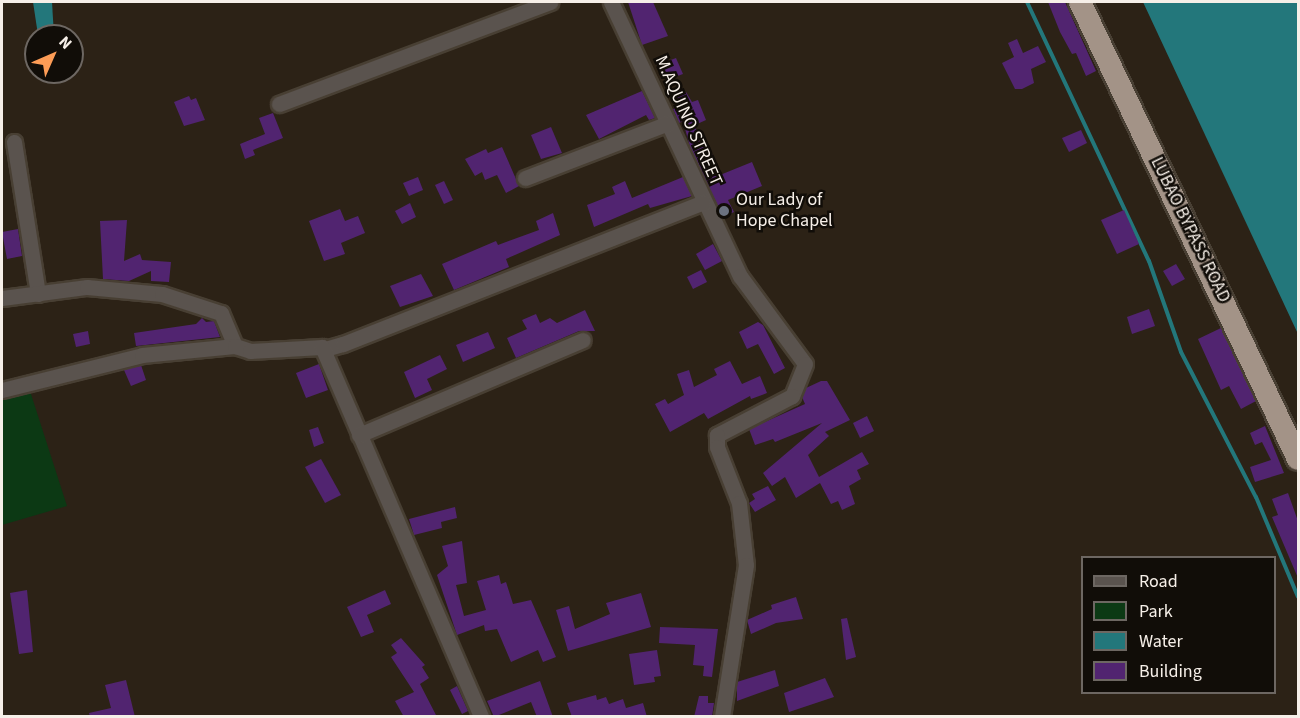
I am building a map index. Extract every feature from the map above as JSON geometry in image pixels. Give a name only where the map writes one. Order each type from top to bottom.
[{"type":"highway","name":"LUBAO BYPASS ROAD","points":[[1080,2],[1299,459]]},
{"type":"street","points":[[279,104],[551,2]]},
{"type":"street","name":"M.AQUINO STREET","points":[[611,2],[703,202],[740,276],[805,364],[792,396],[717,435],[717,447],[739,503],[746,565],[722,717]]},
{"type":"street","points":[[525,178],[668,123]]},
{"type":"street","points":[[14,142],[38,294]]},
{"type":"street","points":[[2,390],[142,355],[235,346],[250,351],[322,346],[325,349],[343,344],[703,202]]},
{"type":"street","points":[[2,298],[87,287],[162,294],[221,313],[235,346]]},
{"type":"street","points":[[359,435],[583,340]]},
{"type":"street","points":[[322,346],[481,717]]},
{"type":"green space","points":[[30,391],[67,506],[2,525],[2,400]]},
{"type":"water","points":[[33,2],[52,2],[53,24],[36,24]]},
{"type":"water","points":[[1143,2],[1298,2],[1298,334]]},
{"type":"building","points":[[628,2],[653,2],[668,36],[642,45]]},
{"type":"building","points":[[1048,2],[1065,2],[1096,71],[1086,76],[1076,53],[1072,54],[1060,32]]},
{"type":"building","points":[[1017,39],[1023,53],[1038,46],[1046,62],[1031,69],[1034,83],[1022,89],[1015,89],[1002,63],[1014,57],[1008,43]]},
{"type":"building","points":[[676,58],[683,74],[667,80],[660,64]]},
{"type":"building","points":[[642,91],[655,118],[649,120],[646,115],[599,139],[586,115]]},
{"type":"building","points":[[686,92],[692,102],[698,100],[706,120],[695,125],[701,147],[709,146],[720,175],[752,162],[762,186],[728,200],[734,212],[723,217],[690,147],[683,121],[679,123],[673,109],[682,106],[677,97]]},
{"type":"building","points":[[189,96],[191,100],[196,98],[205,120],[184,126],[174,102]]},
{"type":"building","points":[[273,113],[283,138],[253,150],[255,155],[245,159],[240,144],[265,134],[259,118]]},
{"type":"building","points":[[551,127],[562,153],[541,159],[531,135]]},
{"type":"building","points":[[1081,130],[1087,143],[1069,152],[1062,138]]},
{"type":"building","points":[[502,147],[519,186],[506,193],[497,175],[485,180],[482,172],[475,176],[465,159],[486,149],[488,153]]},
{"type":"building","points":[[418,177],[423,190],[409,196],[403,183]]},
{"type":"building","points":[[683,177],[692,196],[650,208],[648,204],[594,227],[587,205],[615,194],[612,187],[625,181],[632,198]]},
{"type":"building","points":[[444,181],[453,200],[444,204],[435,185]]},
{"type":"building","points":[[410,203],[416,217],[402,224],[395,211]]},
{"type":"building","points":[[340,209],[345,221],[358,216],[365,233],[341,243],[345,254],[324,261],[309,221]]},
{"type":"building","points":[[1124,210],[1139,244],[1117,254],[1101,220]]},
{"type":"building","points":[[553,213],[560,235],[506,259],[509,267],[454,290],[442,264],[496,241],[498,245],[539,230],[536,221]]},
{"type":"building","points":[[127,220],[124,261],[140,254],[142,260],[171,262],[169,282],[151,281],[151,271],[129,281],[103,279],[100,221]]},
{"type":"building","points":[[18,229],[22,256],[7,259],[2,232]]},
{"type":"building","points":[[713,244],[722,261],[705,270],[696,254]]},
{"type":"building","points":[[1176,264],[1185,279],[1172,286],[1163,271]]},
{"type":"building","points":[[701,270],[707,282],[693,289],[687,277]]},
{"type":"building","points":[[421,274],[433,296],[400,307],[390,286]]},
{"type":"building","points":[[1149,309],[1155,326],[1132,334],[1127,317]]},
{"type":"building","points":[[585,310],[595,331],[579,331],[516,358],[507,338],[527,329],[522,320],[536,314],[540,323],[550,318],[557,323]]},
{"type":"building","points":[[202,318],[206,322],[214,321],[220,337],[136,346],[134,333],[196,324]]},
{"type":"building","points":[[758,322],[763,325],[785,368],[774,374],[758,344],[747,349],[739,332]]},
{"type":"building","points":[[1221,328],[1256,401],[1241,409],[1229,386],[1221,390],[1198,339]]},
{"type":"building","points":[[88,331],[90,344],[76,347],[73,334]]},
{"type":"building","points":[[488,332],[495,348],[463,362],[456,345]]},
{"type":"building","points":[[440,355],[447,369],[427,379],[432,390],[415,398],[404,372]]},
{"type":"building","points":[[730,361],[742,384],[760,376],[767,393],[751,399],[750,396],[708,419],[704,413],[670,432],[655,404],[665,399],[668,404],[684,395],[677,374],[689,370],[694,387],[717,375],[714,369]]},
{"type":"building","points":[[319,364],[328,390],[306,398],[296,373]]},
{"type":"building","points":[[141,365],[146,380],[131,386],[124,370]]},
{"type":"building","points":[[821,381],[827,381],[850,420],[825,432],[829,436],[808,455],[819,477],[862,452],[869,464],[857,470],[861,479],[849,486],[855,504],[842,510],[838,501],[831,504],[820,483],[796,498],[785,477],[772,486],[763,473],[822,423],[775,442],[773,439],[755,445],[749,429],[805,404],[802,397],[806,388]]},
{"type":"building","points":[[867,416],[874,431],[860,438],[853,423]]},
{"type":"building","points":[[1265,426],[1284,473],[1255,482],[1250,467],[1271,460],[1262,442],[1255,445],[1250,433]]},
{"type":"building","points":[[318,427],[324,443],[314,447],[309,430]]},
{"type":"building","points":[[321,459],[341,495],[325,503],[305,467]]},
{"type":"building","points":[[768,486],[776,500],[755,512],[749,503],[755,499],[752,494]]},
{"type":"building","points":[[1288,493],[1299,524],[1298,578],[1272,517],[1278,515],[1272,499]]},
{"type":"building","points":[[455,507],[457,518],[441,522],[442,528],[414,535],[409,519]]},
{"type":"building","points":[[462,541],[467,583],[456,585],[464,616],[486,610],[477,581],[499,575],[501,584],[506,582],[513,604],[531,600],[556,657],[543,662],[538,650],[511,662],[497,629],[485,631],[484,625],[457,635],[437,575],[448,566],[442,546]]},
{"type":"building","points":[[27,590],[33,652],[19,654],[10,593]]},
{"type":"building","points":[[385,590],[391,604],[367,615],[374,632],[361,637],[347,607]]},
{"type":"building","points":[[641,593],[651,627],[568,651],[556,610],[569,606],[575,629],[610,614],[606,603]]},
{"type":"building","points":[[796,597],[803,619],[776,623],[751,634],[747,620],[772,609],[771,605]]},
{"type":"building","points":[[847,618],[856,657],[846,660],[841,619]]},
{"type":"building","points":[[660,627],[718,629],[712,677],[703,676],[704,666],[693,665],[695,645],[659,643]]},
{"type":"building","points":[[401,638],[425,665],[422,667],[429,678],[420,684],[437,717],[404,717],[395,701],[414,692],[391,657],[397,653],[391,645]]},
{"type":"building","points":[[657,650],[661,676],[654,677],[655,682],[634,685],[629,654]]},
{"type":"building","points":[[775,670],[779,686],[737,701],[737,682]]},
{"type":"building","points":[[825,678],[834,697],[789,712],[784,693]]},
{"type":"building","points":[[126,680],[135,717],[90,717],[89,713],[111,708],[105,685]]},
{"type":"building","points":[[540,681],[553,717],[537,717],[531,702],[494,717],[487,701]]},
{"type":"building","points":[[457,686],[468,711],[462,714],[450,690]]},
{"type":"building","points":[[596,695],[597,700],[606,697],[609,704],[623,699],[626,708],[643,703],[647,717],[572,717],[567,703]]},
{"type":"building","points":[[699,696],[708,696],[708,703],[714,703],[712,717],[694,717]]},
{"type":"waterway","points":[[1027,2],[1149,261],[1181,352],[1256,497],[1298,597]]},
{"type":"place","name":"Our Lady of Hope Chapel","points":[[724,211]]}]
